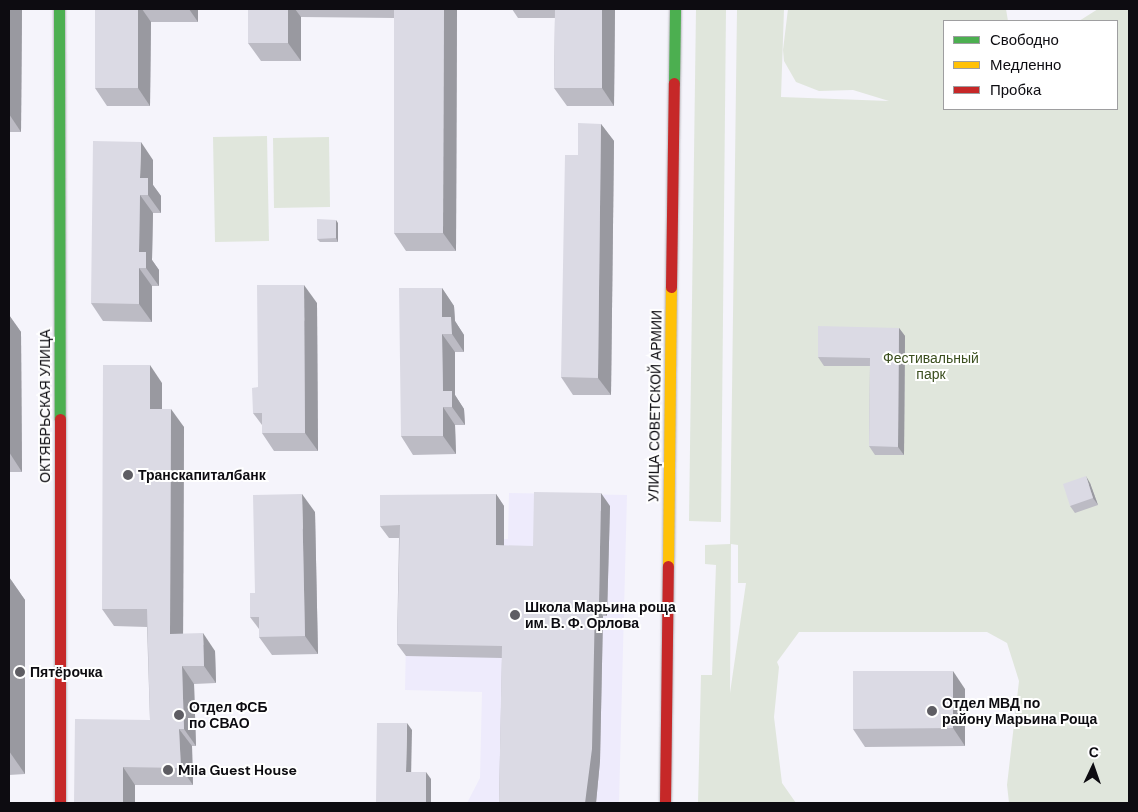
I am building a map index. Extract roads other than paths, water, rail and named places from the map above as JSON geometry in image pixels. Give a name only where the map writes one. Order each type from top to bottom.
[{"type":"street","name":"ОКТЯБРЬСКАЯ УЛИЦА","points":[[58,9],[60,803]]},
{"type":"street","name":"УЛИЦА СОВЕТСКОЙ АРМИИ","points":[[665,803],[675,9]]},
{"type":"place","name":"Транскапиталбанк","points":[[128,475]]},
{"type":"place","name":"Школа Марьина роща им. В. Ф. Орлова","points":[[515,615]]},
{"type":"place","name":"Пятёрочка","points":[[20,672]]},
{"type":"place","name":"Отдел МВД по району Марьина Роща","points":[[932,711]]},
{"type":"place","name":"Отдел ФСБ по СВАО","points":[[179,715]]},
{"type":"place","name":"Mila Guest House","points":[[168,770]]},
{"type":"park label","name":"Фестивальный парк","points":[[931,366]]}]
